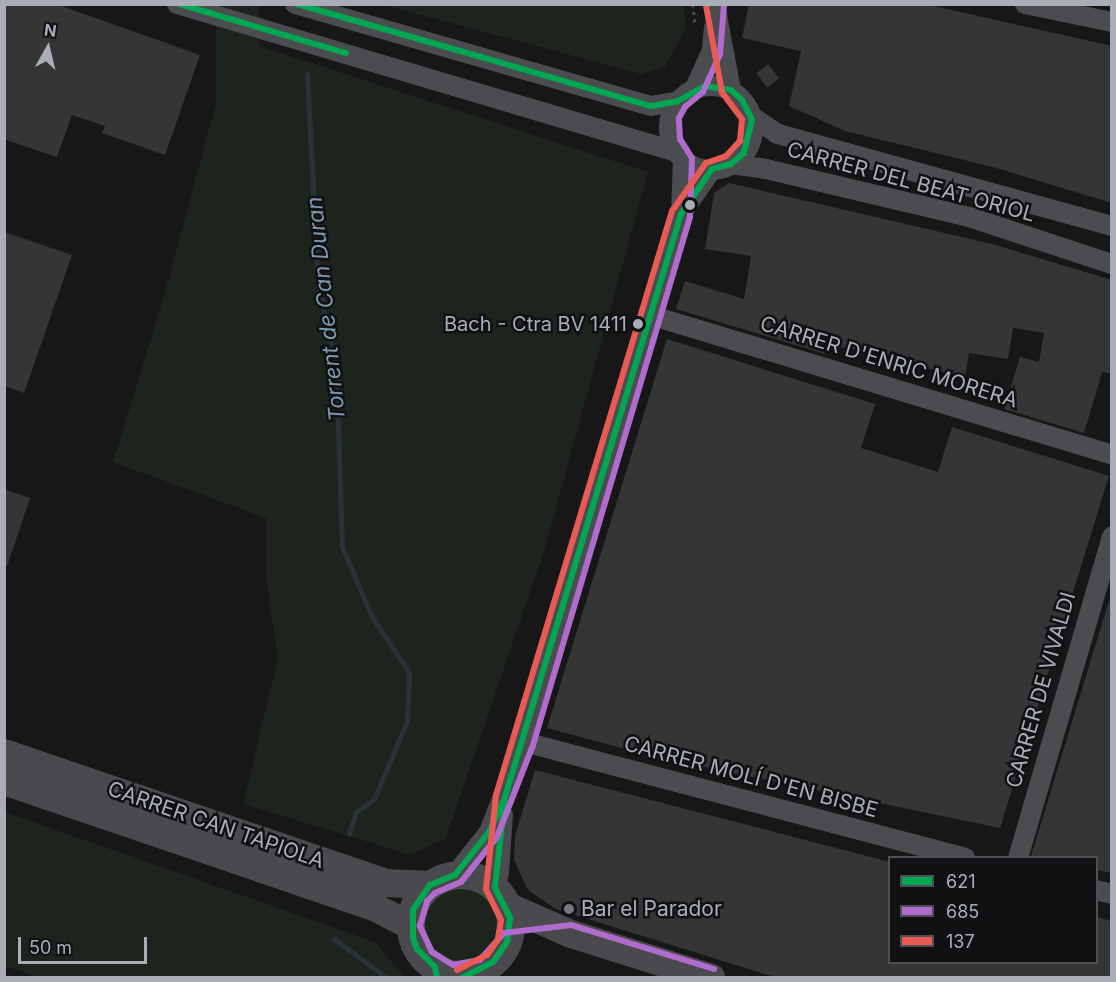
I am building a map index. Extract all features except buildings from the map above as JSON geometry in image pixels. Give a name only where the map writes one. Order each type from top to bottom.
[{"type":"street","name":"CARRER DEL BEAT ORIOL","points":[[177,4],[680,156],[722,167],[766,169],[969,217],[1112,264]]},
{"type":"street","points":[[295,4],[651,106],[678,101]]},
{"type":"street","points":[[1025,4],[1112,22]]},
{"type":"street","points":[[695,88],[712,50],[715,7]]},
{"type":"street","points":[[505,798],[500,872],[501,897],[510,924],[507,942],[493,962],[449,974],[417,950],[411,926],[419,896],[442,880],[489,832],[505,798],[524,742],[653,316],[681,214],[680,156],[669,132],[670,116],[678,101],[695,88],[705,86],[732,90],[715,7]]},
{"type":"street","name":"CARRER DEL BEAT ORIOL","points":[[732,90],[752,116],[778,134],[1112,226]]},
{"type":"street","points":[[681,214],[722,167],[749,145],[752,116]]},
{"type":"street","name":"CARRER D'ENRIC MORERA","points":[[653,316],[1112,455]]},
{"type":"street","name":"CARRER DE VIVALDI","points":[[1018,856],[1112,536]]},
{"type":"street","name":"CARRER MOLÍ D'EN BISBE","points":[[524,742],[957,856]]},
{"type":"street","name":"CARRER CAN TAPIOLA","points":[[4,753],[385,883],[442,880]]},
{"type":"street","name":"CARRER CAN TAPIOLA","points":[[4,780],[376,908],[411,926]]},
{"type":"street","points":[[442,880],[483,880],[501,897],[571,934],[711,978]]},
{"type":"street","points":[[507,942],[571,934]]},
{"type":"shaded area","points":[[216,5],[259,5],[259,434],[216,434]]},
{"type":"shaded area","points":[[384,5],[683,5],[686,28],[665,67],[641,74]]},
{"type":"shaded area","points":[[240,40],[648,172],[544,551],[446,838],[411,855],[243,804],[278,658],[266,577],[266,518],[113,462],[167,286],[223,77]]},
{"type":"shaded area","points":[[5,812],[375,942],[405,977],[40,978],[5,966]]},
{"type":"shaded area","points":[[461,883],[477,886],[490,895],[499,908],[502,924],[499,940],[490,953],[477,962],[461,965],[445,962],[432,953],[423,940],[420,924],[423,908],[432,895],[445,886]]},
{"type":"waterway","name":"Torrent de Can Duran","points":[[307,74],[318,283],[336,366],[342,547],[372,617],[409,672],[407,721],[374,799],[356,812],[349,834]]},
{"type":"waterway","name":"Torrent de Can Duran","points":[[334,939],[387,978]]},
{"type":"transit line","name":"621","points":[[179,4],[346,53]]},
{"type":"transit line","name":"621","points":[[297,4],[651,106],[678,101],[705,86],[731,90],[742,100],[752,120],[744,153],[731,164],[712,169],[681,214],[505,797],[495,888],[510,918],[507,942],[493,962],[462,978]]},
{"type":"transit line","name":"685","points":[[714,969],[571,925],[504,933],[480,960],[453,965],[432,952],[420,926],[427,901],[435,893],[461,882],[497,837],[533,745],[690,217],[692,158],[680,139],[679,118],[685,107],[703,92],[720,54],[724,5]]},
{"type":"transit line","name":"137","points":[[457,970],[487,955],[498,939],[501,920],[486,889],[496,795],[672,211],[706,163],[726,156],[740,141],[742,119],[722,92],[706,6]]},
{"type":"transit line","name":"621","points":[[437,978],[435,967],[417,949],[413,938],[413,910],[430,885],[455,875],[489,832],[504,800]]},
{"type":"place","name":"Bach - Ctra BV 1411","points":[[638,324]]},
{"type":"place","name":"Bar el Parador","points":[[569,909]]}]
